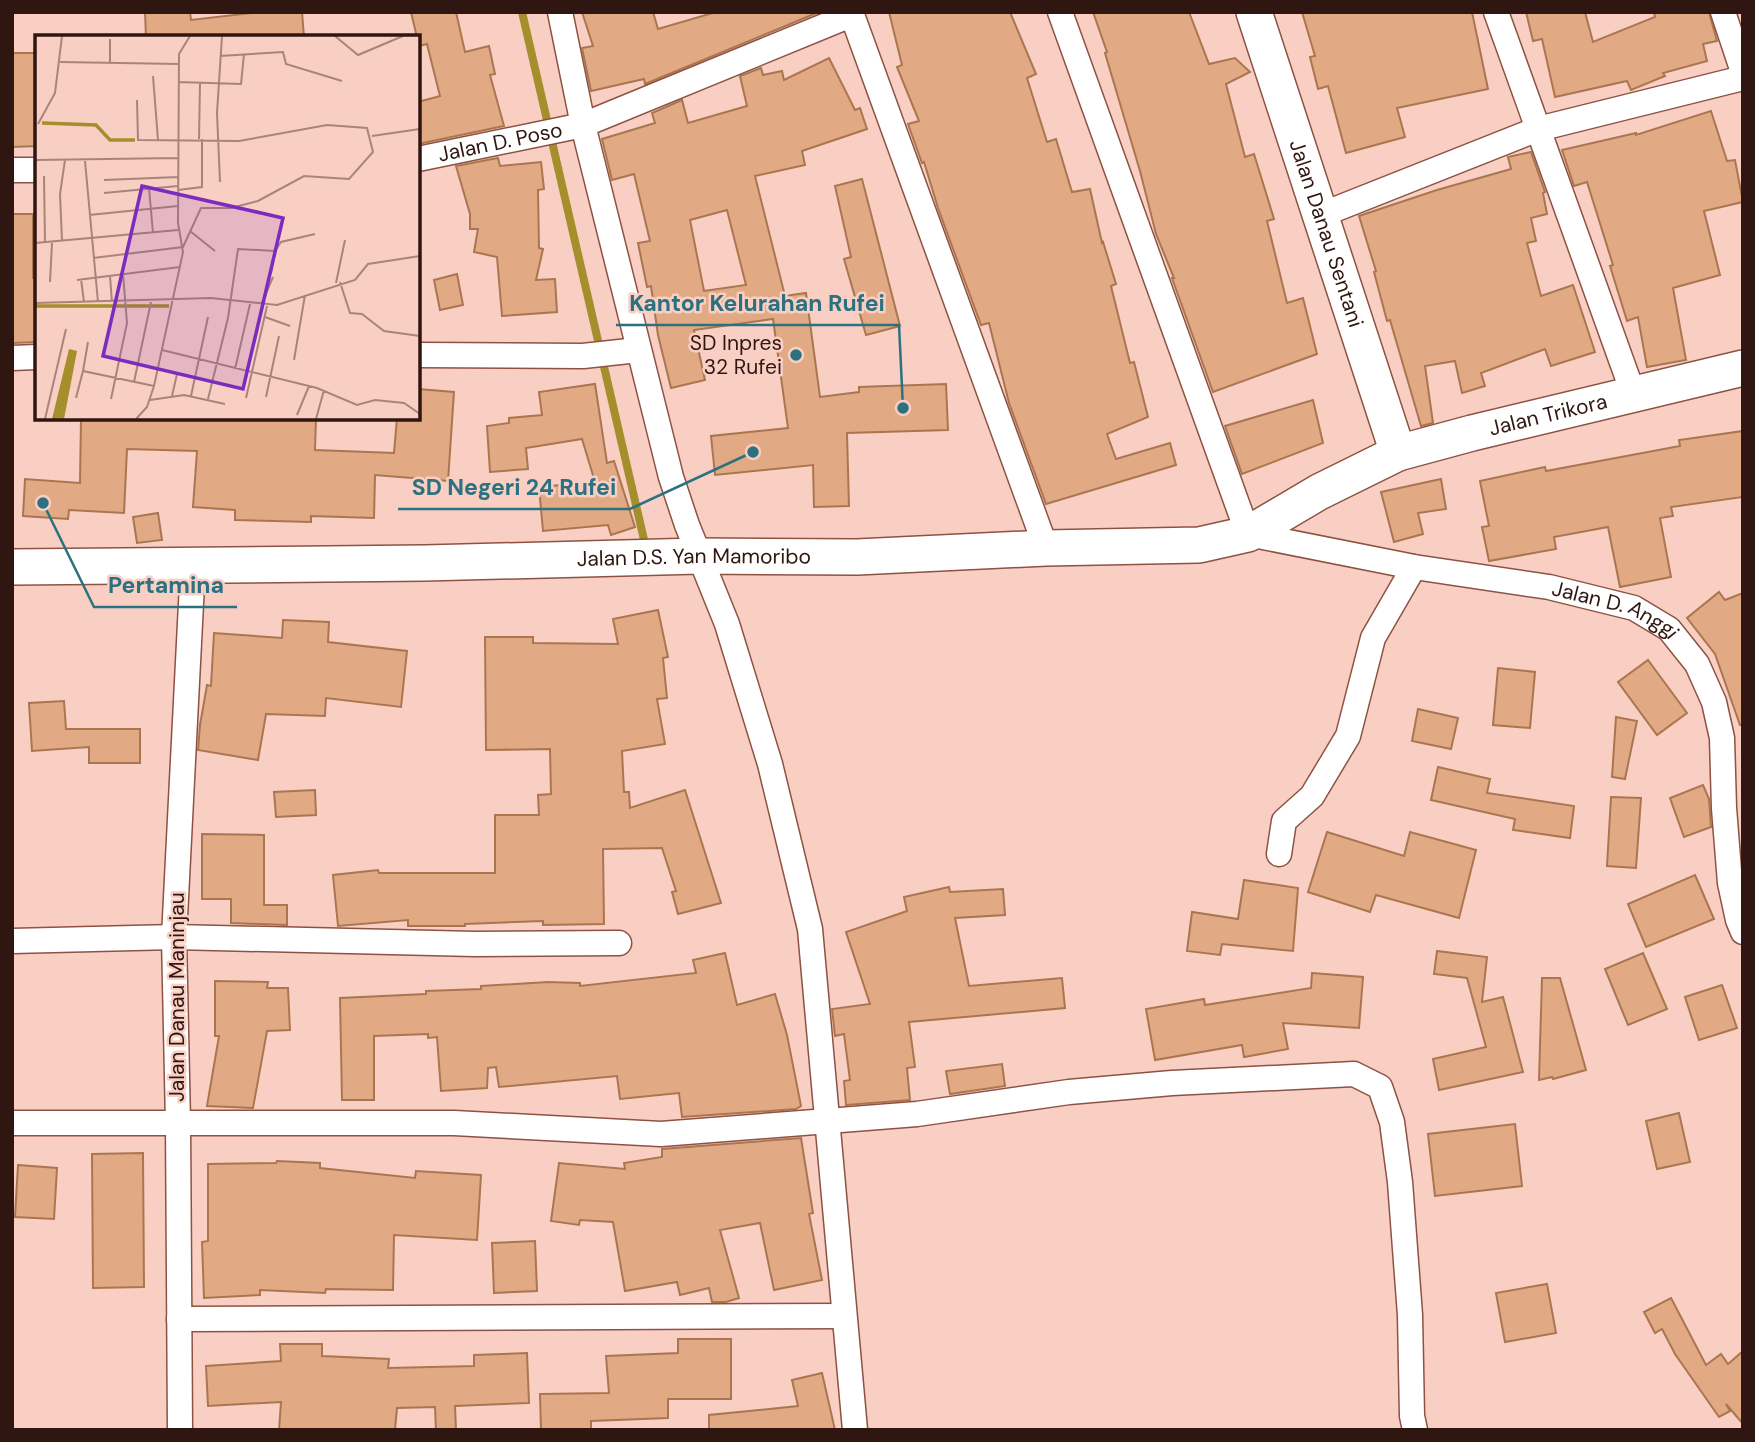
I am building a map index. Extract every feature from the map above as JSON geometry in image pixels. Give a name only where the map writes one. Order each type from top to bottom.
[{"type":"street","points":[[560,12],[572,127],[628,351],[699,556],[727,624],[771,764],[810,929],[844,1316],[860,1429]]},
{"type":"street","points":[[1060,12],[1248,534]]},
{"type":"street","name":"Jalan Danau Sentani","points":[[1254,12],[1398,453]]},
{"type":"street","points":[[1496,12],[1633,393]]},
{"type":"street","points":[[1723,12],[1743,72]]},
{"type":"street","points":[[851,13],[1046,548]]},
{"type":"street","name":"Jalan D. Poso","points":[[420,159],[572,127],[851,13]]},
{"type":"street","points":[[1321,215],[1538,129],[1743,78]]},
{"type":"street","points":[[12,170],[35,170]]},
{"type":"street","points":[[420,355],[583,356],[628,351]]},
{"type":"street","points":[[12,358],[35,357]]},
{"type":"street","name":"Jalan Trikora","points":[[1358,473],[1398,453],[1743,368]]},
{"type":"street","name":"Jalan D.S. Yan Mamoribo","points":[[12,568],[425,563],[699,556],[857,557],[1046,548],[1199,545],[1248,534],[1319,492],[1358,473]]},
{"type":"street","name":"Jalan D. Anggi","points":[[1248,534],[1414,567],[1549,587],[1634,608],[1669,629],[1697,664],[1714,702],[1722,738],[1730,884],[1743,932]]},
{"type":"street","name":"Jalan Danau Maninjau","points":[[180,1430],[174,937],[193,564]]},
{"type":"street","points":[[1279,854],[1284,821],[1312,796],[1348,736],[1374,638],[1414,567]]},
{"type":"street","points":[[12,941],[174,937],[475,944],[619,943]]},
{"type":"street","points":[[12,1123],[454,1123],[661,1134],[828,1123],[917,1114],[1069,1092],[1172,1083],[1354,1074],[1380,1087],[1392,1122],[1410,1315],[1412,1416],[1415,1430]]},
{"type":"street","points":[[179,1319],[844,1316]]},
{"type":"building","points":[[145,12],[190,12],[191,20],[261,12],[302,12],[304,35],[146,35]]},
{"type":"building","points":[[411,12],[456,12],[465,52],[489,46],[495,74],[490,75],[504,126],[420,144],[420,101],[440,96],[427,44],[420,46],[420,35],[416,35]]},
{"type":"building","points":[[582,12],[653,12],[658,29],[716,12],[819,12],[645,84],[644,79],[591,91],[582,48],[593,46]]},
{"type":"building","points":[[889,12],[1010,12],[1036,74],[1027,78],[1047,142],[1056,139],[1072,192],[1090,189],[1102,243],[1116,284],[1111,286],[1130,363],[1134,362],[1148,417],[1107,434],[1116,459],[1170,443],[1176,465],[1046,504],[1009,403],[989,323],[981,325],[908,124],[919,121],[897,67],[902,65]]},
{"type":"building","points":[[1093,12],[1189,12],[1209,64],[1235,58],[1250,72],[1226,84],[1245,157],[1254,154],[1274,219],[1267,221],[1287,303],[1303,298],[1317,354],[1213,392],[1156,234],[1105,53],[1107,52]]},
{"type":"building","points":[[1302,12],[1472,12],[1488,89],[1397,108],[1405,137],[1346,153],[1328,86],[1318,89],[1310,57],[1315,56]]},
{"type":"building","points":[[1526,12],[1585,12],[1593,42],[1655,17],[1654,12],[1709,12],[1717,41],[1703,44],[1707,61],[1663,73],[1665,76],[1631,90],[1627,81],[1555,97],[1542,39],[1533,41]]},
{"type":"building","points":[[12,53],[35,53],[35,146],[12,147]]},
{"type":"building","points":[[829,58],[855,110],[860,108],[867,129],[802,151],[805,165],[755,176],[785,296],[806,293],[820,397],[859,392],[859,387],[946,384],[948,430],[847,433],[849,506],[814,507],[813,465],[715,475],[711,436],[788,428],[773,319],[694,330],[705,380],[671,388],[658,335],[651,286],[647,287],[638,243],[650,241],[634,174],[612,180],[602,139],[655,123],[652,113],[682,100],[688,123],[747,106],[740,76],[761,68],[763,75],[782,71],[784,80]],"holes":[[[727,210],[746,285],[704,291],[690,220]]]},
{"type":"building","points":[[1711,111],[1727,161],[1735,160],[1743,202],[1704,211],[1720,275],[1673,288],[1686,360],[1647,367],[1638,317],[1627,321],[1587,182],[1574,186],[1562,150],[1636,135]]},
{"type":"building","points":[[1531,152],[1545,192],[1547,214],[1531,218],[1536,241],[1527,243],[1541,296],[1573,285],[1595,352],[1551,366],[1545,349],[1481,373],[1485,386],[1462,393],[1455,361],[1425,366],[1433,423],[1421,426],[1390,320],[1387,321],[1374,272],[1376,271],[1359,216],[1511,169],[1508,157]]},
{"type":"building","points":[[498,158],[500,166],[541,162],[544,189],[538,190],[539,248],[543,249],[536,280],[555,279],[557,312],[502,316],[497,257],[474,252],[478,229],[470,229],[470,214],[456,166]]},
{"type":"building","points":[[862,179],[900,326],[866,335],[844,259],[851,257],[835,186]]},
{"type":"building","points":[[12,214],[33,214],[35,342],[13,343]]},
{"type":"building","points":[[457,274],[463,305],[440,310],[434,280]]},
{"type":"building","points":[[595,384],[607,463],[614,461],[635,527],[611,535],[608,525],[543,531],[539,487],[595,482],[582,439],[526,448],[528,469],[490,472],[487,426],[509,423],[509,418],[542,415],[539,392]]},
{"type":"building","points":[[420,389],[454,392],[448,481],[375,475],[374,518],[311,516],[311,522],[235,520],[235,510],[193,507],[197,451],[127,449],[124,513],[69,510],[68,519],[23,516],[25,479],[80,483],[81,420],[316,420],[315,450],[394,453],[397,420],[420,420]]},
{"type":"building","points":[[1313,400],[1323,443],[1242,474],[1225,426]]},
{"type":"building","points":[[1743,431],[1743,497],[1671,507],[1673,516],[1660,518],[1671,577],[1620,587],[1608,527],[1554,537],[1556,549],[1489,561],[1482,527],[1489,526],[1480,481],[1545,467],[1546,471],[1680,446],[1679,440]]},
{"type":"building","points":[[1441,479],[1446,509],[1418,513],[1423,534],[1394,542],[1381,492]]},
{"type":"building","points":[[158,513],[162,540],[137,543],[133,517]]},
{"type":"building","points":[[1719,592],[1725,600],[1743,593],[1743,724],[1740,725],[1715,654],[1687,618]]},
{"type":"building","points":[[658,610],[668,657],[663,658],[667,698],[657,699],[665,744],[622,751],[624,792],[629,792],[630,808],[685,790],[721,903],[678,914],[672,892],[676,891],[662,848],[603,849],[604,924],[543,925],[543,921],[465,926],[408,926],[408,920],[338,926],[333,875],[378,870],[379,873],[495,873],[495,815],[539,815],[538,795],[551,794],[550,749],[486,750],[485,637],[533,637],[533,643],[618,644],[613,619]]},
{"type":"building","points":[[283,620],[329,622],[328,642],[407,651],[401,707],[326,698],[325,716],[266,714],[258,760],[198,750],[207,685],[211,686],[214,633],[282,638]]},
{"type":"building","points":[[1648,660],[1687,713],[1657,735],[1618,682]]},
{"type":"building","points":[[1498,668],[1535,672],[1530,728],[1493,725]]},
{"type":"building","points":[[64,701],[66,729],[140,729],[140,763],[89,763],[89,747],[32,751],[29,703]]},
{"type":"building","points":[[1418,709],[1458,718],[1451,749],[1412,741]]},
{"type":"building","points":[[1616,717],[1637,721],[1625,779],[1612,777]]},
{"type":"building","points":[[1438,767],[1490,779],[1487,793],[1574,806],[1570,838],[1513,830],[1515,819],[1431,800]]},
{"type":"building","points":[[1703,785],[1709,799],[1711,827],[1684,837],[1670,798]]},
{"type":"building","points":[[315,790],[316,815],[276,817],[274,792]]},
{"type":"building","points":[[1611,797],[1641,798],[1636,868],[1607,866]]},
{"type":"building","points":[[1327,832],[1404,856],[1410,832],[1476,850],[1459,918],[1376,895],[1370,912],[1308,892]]},
{"type":"building","points":[[202,834],[264,835],[264,905],[287,905],[287,925],[231,923],[231,899],[202,899]]},
{"type":"building","points":[[1695,875],[1714,919],[1646,947],[1628,904]]},
{"type":"building","points":[[1244,880],[1298,888],[1293,951],[1222,944],[1220,955],[1187,951],[1192,912],[1238,919]]},
{"type":"building","points":[[949,887],[950,892],[1003,889],[1005,915],[955,918],[969,986],[1062,978],[1065,1008],[909,1022],[915,1067],[907,1068],[910,1100],[846,1105],[844,1081],[850,1080],[844,1034],[835,1036],[832,1009],[870,1004],[846,932],[907,911],[904,897]]},
{"type":"building","points":[[1437,951],[1487,957],[1482,1002],[1503,997],[1523,1072],[1439,1090],[1433,1059],[1486,1047],[1467,978],[1434,974]]},
{"type":"building","points":[[725,953],[737,1005],[775,994],[787,1035],[801,1106],[796,1109],[682,1117],[679,1093],[620,1099],[617,1076],[499,1087],[496,1067],[488,1068],[487,1088],[441,1091],[437,1037],[428,1038],[428,1034],[374,1036],[374,1100],[342,1100],[340,998],[426,994],[426,991],[548,982],[580,983],[580,986],[696,973],[693,960]]},
{"type":"building","points":[[1643,953],[1667,1009],[1628,1025],[1605,969]]},
{"type":"building","points":[[1312,973],[1363,977],[1359,1028],[1283,1023],[1288,1049],[1244,1057],[1242,1045],[1155,1060],[1146,1009],[1204,999],[1205,1005],[1311,988]]},
{"type":"building","points":[[1542,978],[1560,978],[1586,1070],[1539,1080]]},
{"type":"building","points":[[215,981],[268,982],[267,988],[288,988],[290,1030],[267,1031],[253,1108],[207,1106],[219,1036],[215,1036]]},
{"type":"building","points":[[1722,985],[1737,1028],[1699,1040],[1685,997]]},
{"type":"building","points":[[1002,1064],[1005,1086],[950,1094],[946,1071]]},
{"type":"building","points":[[1679,1113],[1690,1162],[1657,1169],[1646,1121]]},
{"type":"building","points":[[1515,1124],[1522,1186],[1435,1196],[1428,1134]]},
{"type":"building","points":[[801,1138],[813,1213],[809,1214],[822,1280],[774,1290],[760,1223],[720,1230],[739,1298],[712,1302],[709,1288],[680,1295],[677,1282],[625,1291],[613,1222],[580,1220],[579,1225],[551,1221],[559,1163],[625,1169],[624,1163],[662,1157],[662,1149]]},
{"type":"building","points":[[143,1153],[144,1287],[93,1288],[92,1154]]},
{"type":"building","points":[[277,1161],[320,1163],[320,1168],[415,1178],[416,1171],[481,1175],[477,1240],[394,1235],[393,1290],[326,1289],[325,1293],[260,1290],[260,1295],[204,1298],[202,1242],[208,1241],[208,1164]]},
{"type":"building","points":[[18,1165],[57,1168],[54,1219],[15,1217]]},
{"type":"building","points":[[535,1241],[537,1291],[494,1293],[492,1243]]},
{"type":"building","points":[[1547,1284],[1556,1333],[1505,1342],[1496,1293]]},
{"type":"building","points":[[1671,1298],[1706,1365],[1721,1354],[1728,1364],[1743,1351],[1743,1424],[1726,1404],[1730,1411],[1719,1417],[1675,1354],[1662,1329],[1655,1333],[1644,1312]]},
{"type":"building","points":[[678,1339],[731,1339],[731,1399],[668,1399],[668,1418],[591,1421],[591,1430],[541,1430],[540,1394],[609,1393],[606,1356],[678,1353]]},
{"type":"building","points":[[280,1344],[322,1344],[322,1356],[389,1359],[388,1368],[474,1366],[474,1355],[527,1353],[529,1403],[455,1406],[456,1430],[436,1430],[435,1407],[397,1408],[395,1430],[279,1430],[281,1402],[208,1406],[206,1366],[281,1361]]},
{"type":"building","points":[[822,1373],[835,1430],[709,1430],[709,1415],[798,1406],[792,1380]]},
{"type":"waterway","points":[[522,12],[645,544]]},
{"type":"place","name":"SD Inpres 32 Rufei","points":[[796,355]]},
{"type":"place","name":"Kantor Kelurahan Rufei","points":[[903,408]]},
{"type":"place","name":"SD Negeri 24 Rufei","points":[[753,452]]},
{"type":"place","name":"Pertamina","points":[[43,503]]}]
